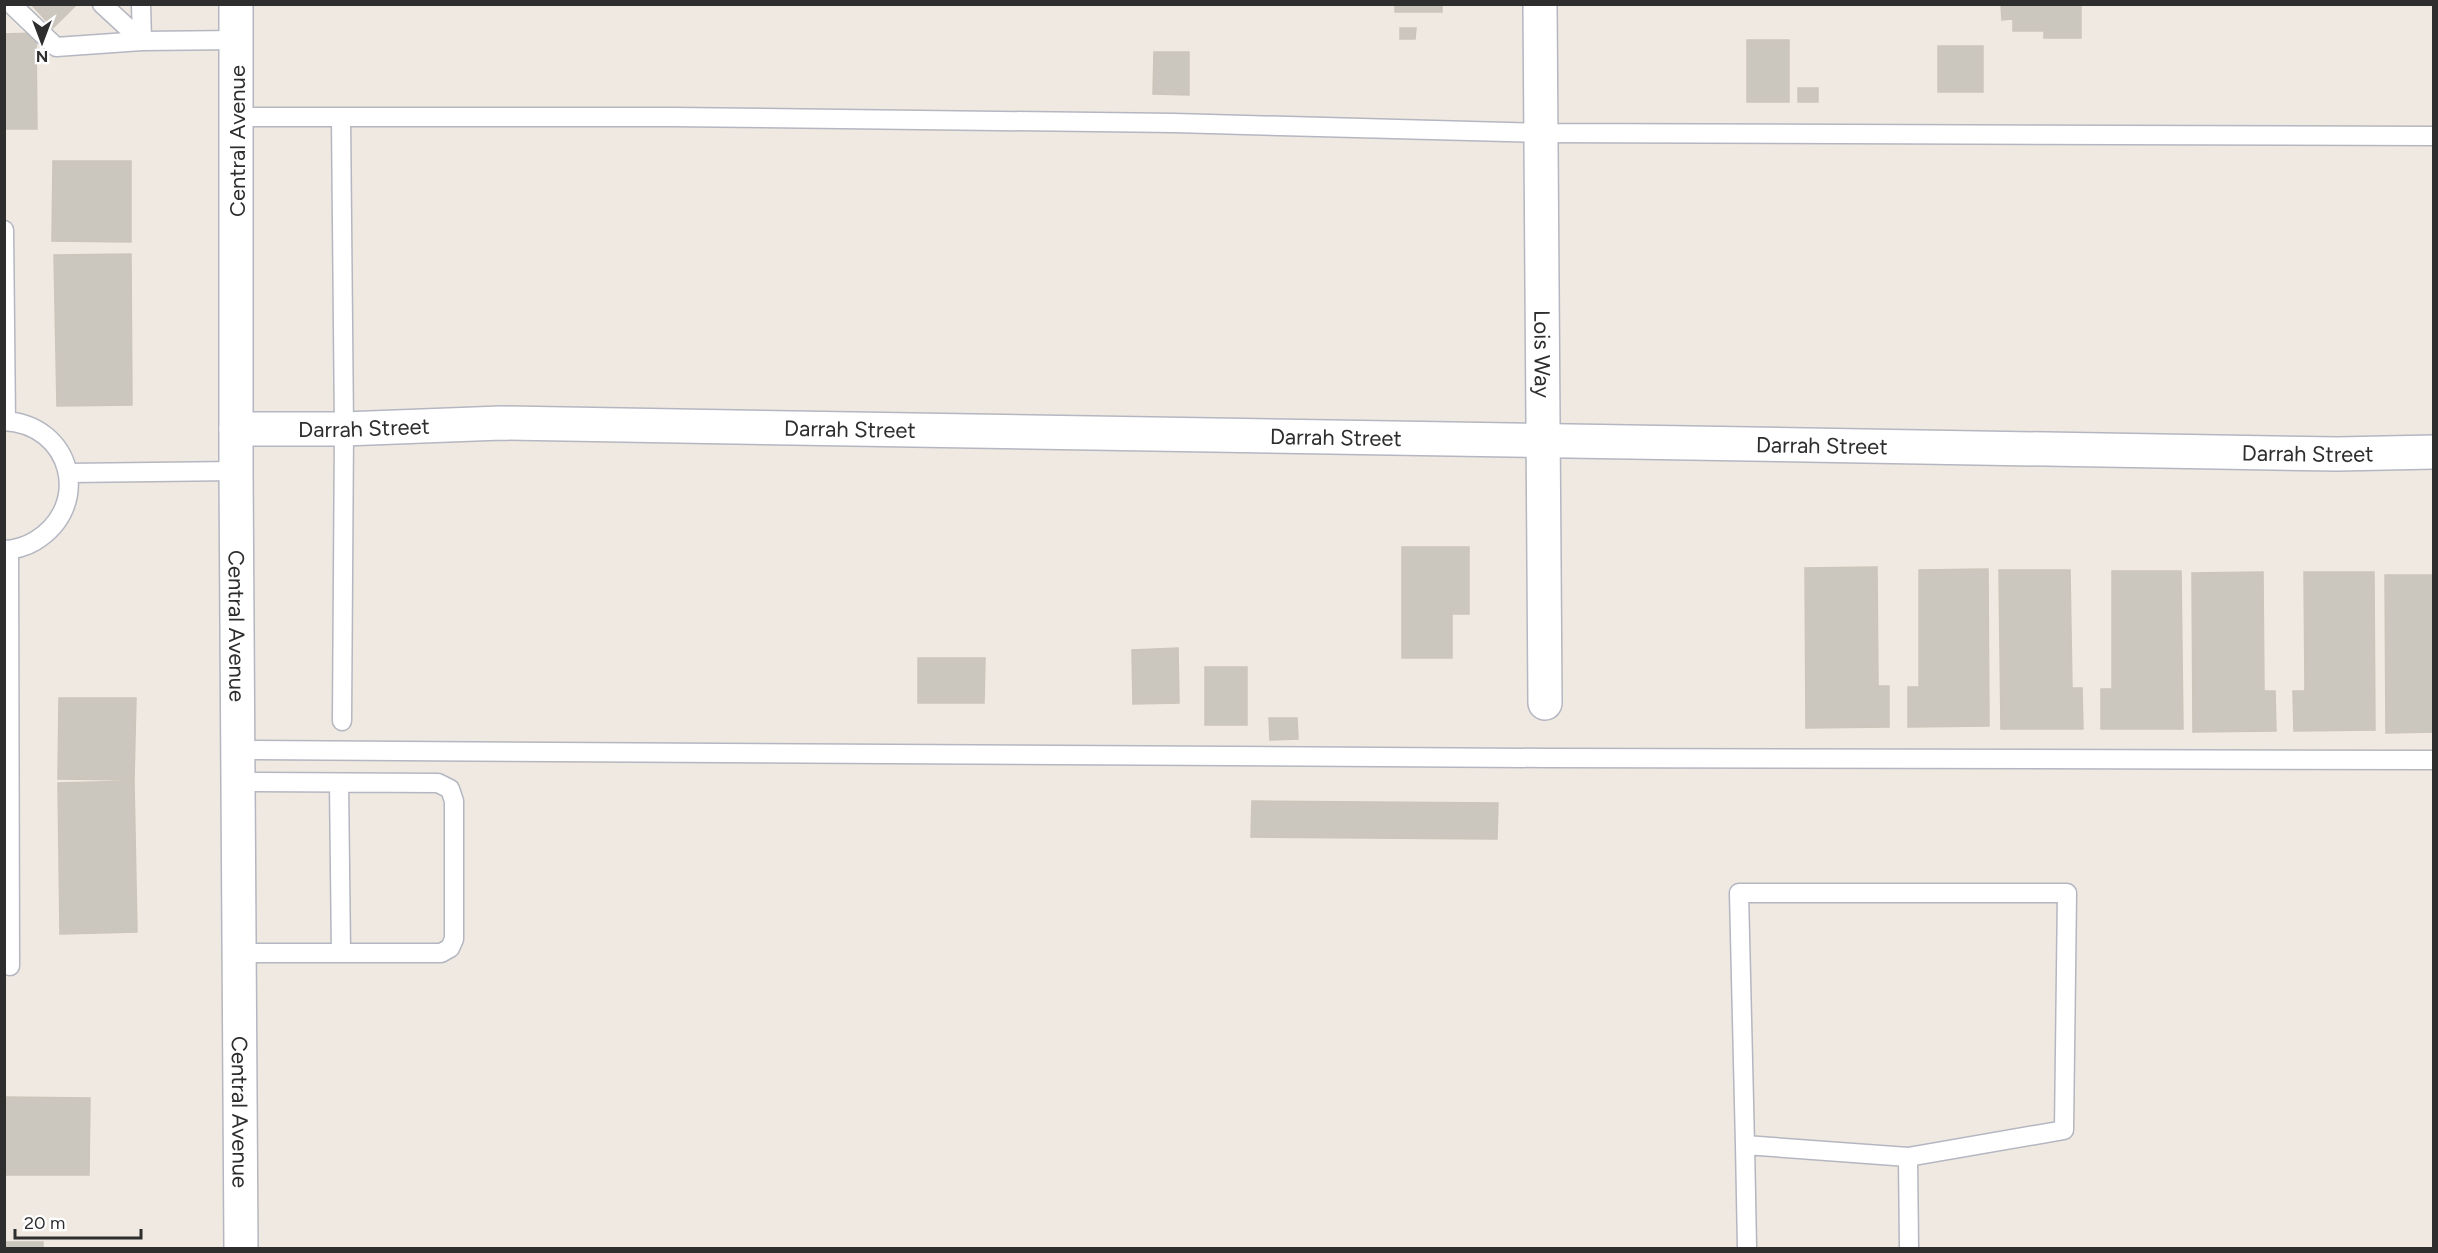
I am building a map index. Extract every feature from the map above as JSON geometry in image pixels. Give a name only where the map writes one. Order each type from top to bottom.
[{"type":"street","name":"Central Avenue","points":[[236,4],[237,750],[241,1248]]},
{"type":"street","name":"Lois Way","points":[[1540,4],[1545,702]]},
{"type":"street","name":"Darrah Street","points":[[236,429],[344,429],[501,423],[2325,454],[2433,452]]},
{"type":"lane","points":[[11,4],[56,47],[142,41],[237,40]]},
{"type":"lane","points":[[102,4],[142,41]]},
{"type":"lane","points":[[141,4],[142,41]]},
{"type":"lane","points":[[237,117],[672,117],[1102,122],[1540,133],[2433,136]]},
{"type":"lane","points":[[341,118],[344,429],[342,721]]},
{"type":"lane","points":[[4,230],[5,421],[28,425],[47,436],[61,453],[69,473],[69,495],[66,505],[62,516],[49,533],[30,544],[7,550],[10,966]]},
{"type":"lane","points":[[69,473],[236,471]]},
{"type":"lane","points":[[237,750],[1546,758],[2433,760]]},
{"type":"lane","points":[[238,782],[438,783],[450,789],[454,801],[454,939],[450,948],[441,953],[239,953]]},
{"type":"lane","points":[[339,783],[341,953]]},
{"type":"lane","points":[[1745,1145],[1908,1157],[2064,1130],[2067,893],[1739,893],[1747,1248]]},
{"type":"lane","points":[[1908,1157],[1909,1248]]},
{"type":"building","points":[[31,4],[77,4],[53,28]]},
{"type":"building","points":[[1395,4],[1442,4],[1442,12],[1395,12]]},
{"type":"building","points":[[2001,4],[2081,4],[2081,38],[2044,38],[2044,31],[2013,31],[2013,19],[2002,20]]},
{"type":"building","points":[[1400,28],[1416,28],[1415,39],[1400,39]]},
{"type":"building","points":[[36,33],[37,129],[4,129],[4,34]]},
{"type":"building","points":[[1747,40],[1789,40],[1789,102],[1747,102]]},
{"type":"building","points":[[1938,46],[1983,46],[1983,92],[1938,92]]},
{"type":"building","points":[[1154,52],[1189,52],[1189,95],[1153,94]]},
{"type":"building","points":[[1798,88],[1818,88],[1818,102],[1798,102]]},
{"type":"building","points":[[53,161],[131,161],[131,242],[52,241]]},
{"type":"building","points":[[131,254],[132,405],[57,406],[54,255]]},
{"type":"building","points":[[1402,547],[1469,547],[1469,614],[1452,614],[1452,658],[1402,658]]},
{"type":"building","points":[[1877,567],[1878,686],[1889,686],[1889,727],[1806,728],[1805,568]]},
{"type":"building","points":[[1988,569],[1989,726],[1908,727],[1908,687],[1919,687],[1919,570]]},
{"type":"building","points":[[1999,570],[2070,570],[2072,688],[2082,688],[2083,729],[2001,729]]},
{"type":"building","points":[[2112,571],[2181,571],[2183,729],[2101,729],[2101,689],[2112,689]]},
{"type":"building","points":[[2263,572],[2264,691],[2275,691],[2276,731],[2193,732],[2192,573]]},
{"type":"building","points":[[2304,572],[2374,572],[2375,730],[2294,731],[2293,691],[2305,691]]},
{"type":"building","points":[[2385,575],[2434,575],[2434,732],[2386,733]]},
{"type":"building","points":[[1178,648],[1179,703],[1133,704],[1132,650]]},
{"type":"building","points":[[918,658],[985,658],[984,703],[918,703]]},
{"type":"building","points":[[1205,667],[1247,667],[1247,725],[1205,725]]},
{"type":"building","points":[[59,698],[136,698],[134,780],[58,779]]},
{"type":"building","points":[[1269,718],[1297,718],[1298,739],[1270,740]]},
{"type":"building","points":[[134,781],[137,932],[60,934],[58,783]]},
{"type":"building","points":[[1252,801],[1498,803],[1497,839],[1251,837]]},
{"type":"building","points":[[4,1097],[90,1098],[89,1175],[4,1175]]},
{"type":"building","points":[[4,1242],[43,1242],[43,1248],[4,1248]]}]
